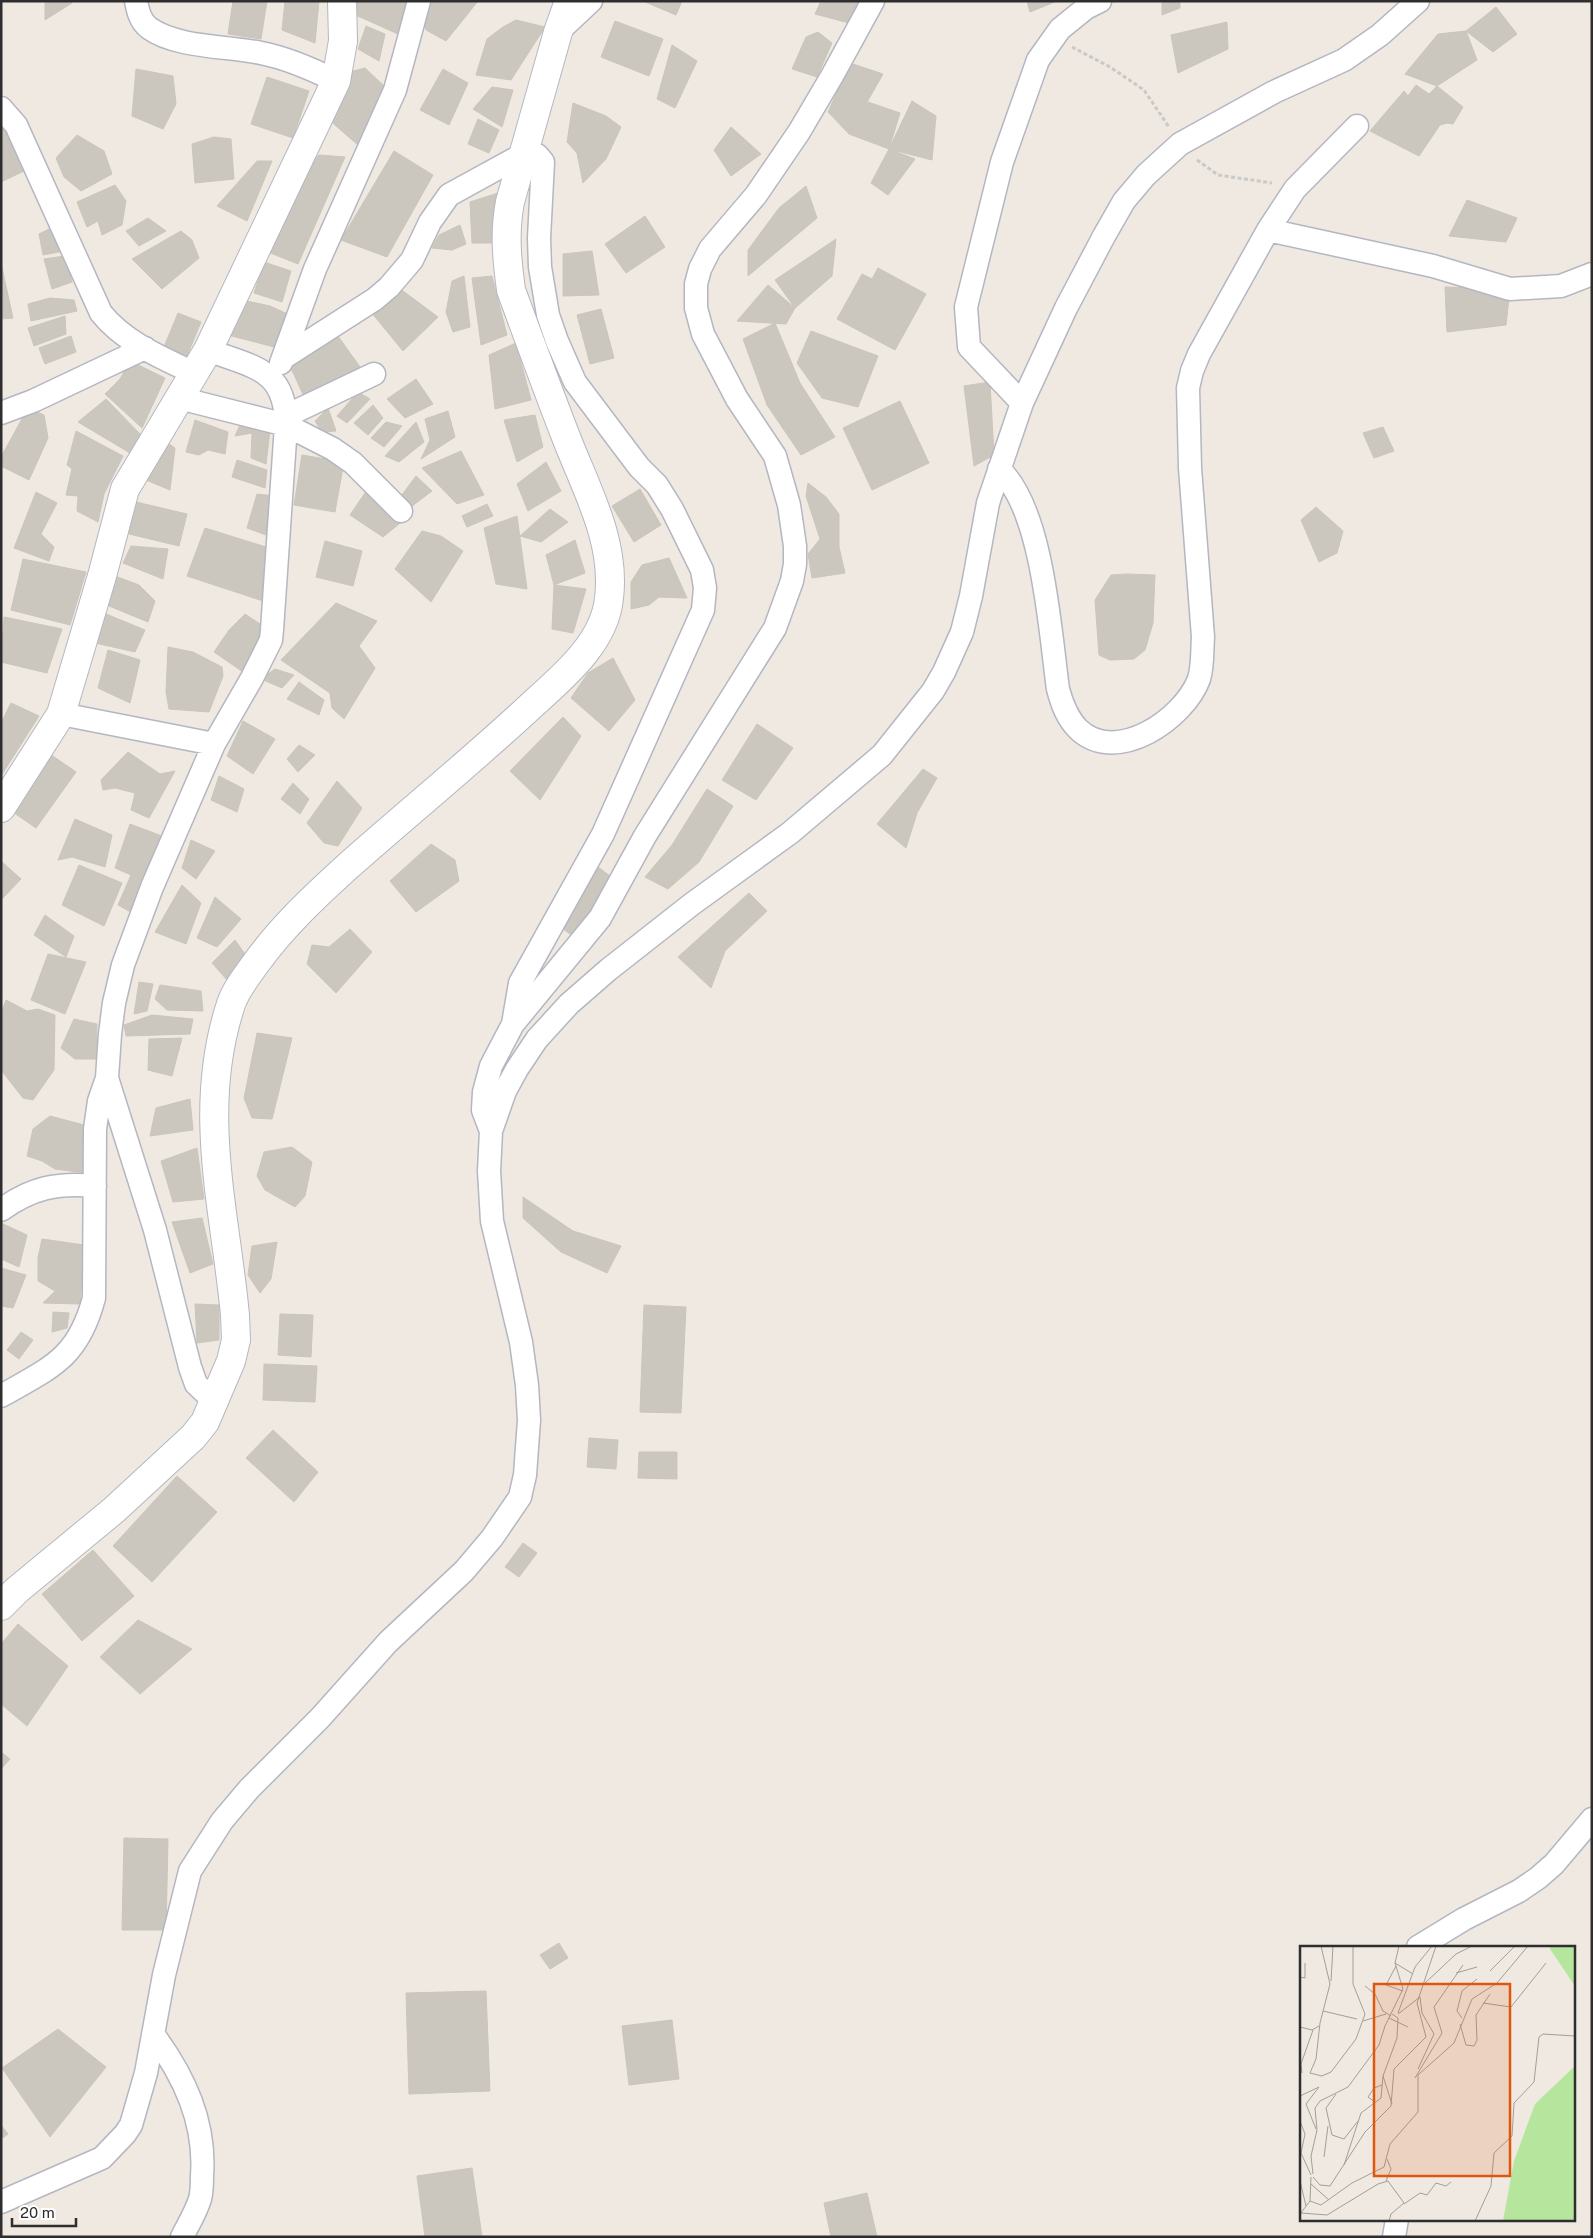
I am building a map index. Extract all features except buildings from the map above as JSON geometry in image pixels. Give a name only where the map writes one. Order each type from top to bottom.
[{"type":"street","points":[[136,1],[142,20],[148,27],[165,36],[261,53],[309,68],[336,81]]},
{"type":"street","points":[[1,808],[61,714],[102,576],[125,489],[208,350],[336,81],[343,41],[342,1]]},
{"type":"street","points":[[275,380],[319,261],[395,90],[419,1]]},
{"type":"street","points":[[1,1606],[17,1590],[82,1538],[174,1455],[205,1422],[231,1361],[236,1340],[232,1280],[213,1132],[215,1074],[222,1034],[232,1001],[267,948],[293,917],[416,805],[495,740],[558,680],[596,637],[606,618],[610,598],[608,546],[511,290],[506,248],[506,223],[522,155],[569,1]]},
{"type":"street","points":[[558,32],[591,1]]},
{"type":"street","points":[[491,1131],[483,1110],[484,1092],[491,1066],[513,1024],[600,918],[645,836],[775,628],[789,591],[795,564],[795,546],[783,480],[775,456],[737,399],[703,334],[696,308],[696,284],[700,269],[710,249],[756,195],[788,148],[832,76],[873,1]]},
{"type":"street","points":[[1022,403],[969,347],[966,306],[1002,162],[1035,68],[1052,37],[1070,19],[1100,1]]},
{"type":"street","points":[[1,2202],[102,2158],[131,2125],[146,2073],[164,1975],[190,1871],[222,1821],[249,1788],[320,1718],[388,1642],[464,1571],[492,1538],[520,1497],[525,1474],[530,1420],[527,1385],[521,1342],[492,1221],[490,1178],[491,1131],[505,1091],[517,1069],[538,1039],[576,998],[692,904],[790,833],[882,754],[933,690],[944,672],[955,647],[972,596],[988,503],[1022,403],[1066,308],[1124,201],[1146,175],[1180,144],[1274,92],[1344,60],[1380,35],[1418,1]]},
{"type":"street","points":[[1,108],[16,125],[102,313],[110,324],[145,348],[194,373]]},
{"type":"street","points":[[999,469],[1011,483],[1027,514],[1035,541],[1058,689],[1063,707],[1070,719],[1079,730],[1093,738],[1110,742],[1139,736],[1166,723],[1188,698],[1199,679],[1202,663],[1203,637],[1190,468],[1188,388],[1192,371],[1199,354],[1268,230],[1295,189],[1357,126]]},
{"type":"street","points":[[283,358],[375,299],[390,287],[412,260],[430,222],[449,195],[522,155],[533,154],[542,159],[540,267],[548,315],[557,341],[576,382],[639,467],[657,485],[672,509],[698,560],[705,588],[703,610],[644,746],[587,864],[520,983],[513,1024]]},
{"type":"street","points":[[1268,230],[1433,266],[1510,289],[1562,286],[1592,274]]},
{"type":"street","points":[[1,413],[33,401],[145,348]]},
{"type":"street","points":[[8,1386],[48,1369],[73,1347],[82,1334],[89,1316],[94,1298],[96,1115],[107,1078],[114,1003],[123,965],[152,887],[214,744],[252,678],[270,640],[286,420],[280,389],[275,380],[253,367],[208,350]]},
{"type":"street","points":[[286,420],[374,374]]},
{"type":"street","points":[[180,398],[286,420],[353,463],[401,511]]},
{"type":"street","points":[[61,714],[214,744]]},
{"type":"street","points":[[555,975],[576,998]]},
{"type":"street","points":[[107,1078],[155,1230],[190,1367],[196,1384],[214,1401]]},
{"type":"street","points":[[1,1210],[26,1194],[40,1189],[73,1184],[95,1186]]},
{"type":"street","points":[[1420,1946],[1464,1919],[1519,1891],[1538,1878],[1554,1864],[1592,1819]]},
{"type":"street","points":[[153,2034],[174,2063],[189,2094],[199,2128],[203,2162],[200,2198],[182,2237]]},
{"type":"street","points":[[1394,2237],[1396,2220]]},
{"type":"path","points":[[1052,37],[1110,67],[1144,90],[1180,144],[1194,158],[1218,175],[1257,179],[1295,189]]}]
